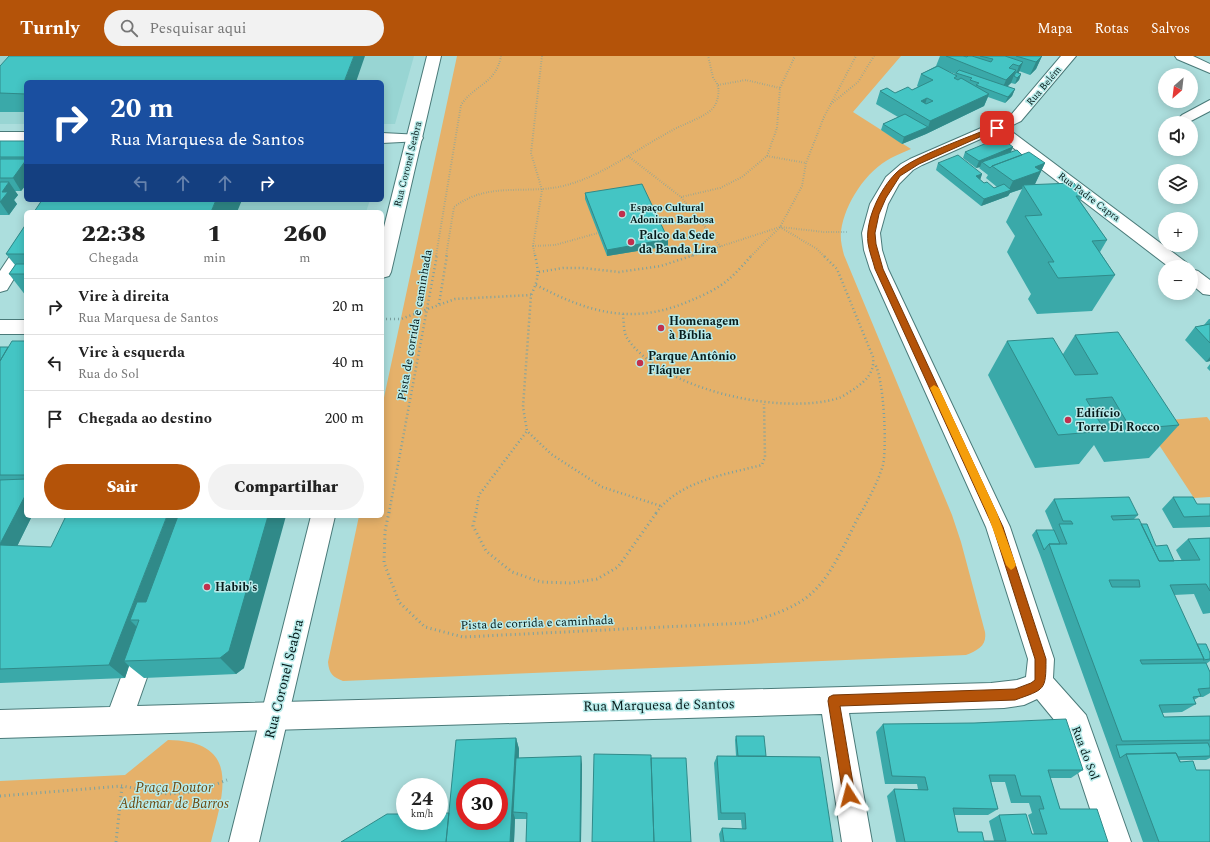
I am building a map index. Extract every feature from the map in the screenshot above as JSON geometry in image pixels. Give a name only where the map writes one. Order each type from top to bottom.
[{"type":"street","name":"Rua Coronel Seabra","points":[[384,264],[434,56]]},
{"type":"street","name":"Rua Belém","points":[[997,128],[1016,118],[1069,56]]},
{"type":"street","points":[[1182,56],[1210,69]]},
{"type":"street","points":[[1191,116],[1210,105]]},
{"type":"street","points":[[997,128],[916,162],[898,175],[892,181],[879,204],[871,233],[873,250],[879,269],[998,527],[1041,659],[1040,682]]},
{"type":"street","name":"Rua Padre Capra","points":[[997,128],[1172,260]]},
{"type":"street","points":[[0,137],[24,137]]},
{"type":"street","points":[[384,138],[414,138]]},
{"type":"street","points":[[0,286],[24,248]]},
{"type":"street","points":[[1198,280],[1210,289]]},
{"type":"street","points":[[0,327],[24,327]]},
{"type":"street","name":"Rua Coronel Seabra","points":[[244,842],[323,518]]},
{"type":"street","points":[[119,720],[155,619]]},
{"type":"street","name":"Rua Marquesa de Santos","points":[[275,715],[833,701],[1015,694],[1035,687],[1040,682]]},
{"type":"street","name":"Rua do Sol","points":[[1040,682],[1076,725],[1116,842]]},
{"type":"street","points":[[833,701],[857,842]]},
{"type":"street","points":[[0,724],[275,715]]},
{"type":"path","name":"Pista de corrida e caminhada","points":[[501,56],[500,70],[472,92],[461,105],[428,308],[386,531],[384,563],[399,602],[425,627],[463,637],[745,623],[767,617],[799,601],[814,591],[828,571],[874,490],[883,464],[884,409],[879,371],[837,269],[817,249],[780,227]]},
{"type":"path","points":[[542,56],[531,153],[542,190],[533,246],[539,272],[536,285],[531,295],[522,406],[527,431],[551,454],[602,487],[661,506]]},
{"type":"path","points":[[439,304],[454,207],[460,200],[487,191],[499,189],[542,190],[582,180],[628,156],[671,130],[711,111],[714,108],[719,94],[718,85],[712,79],[708,56]]},
{"type":"path","points":[[681,197],[720,188],[742,177],[767,156],[777,128],[780,88],[795,56]]},
{"type":"path","points":[[536,285],[563,299],[587,308],[608,313],[641,315],[662,312],[702,296],[728,280],[780,227],[802,186],[806,164],[829,106],[856,56]]},
{"type":"path","points":[[829,106],[858,82],[874,56]]},
{"type":"path","points":[[718,85],[746,80],[780,88]]},
{"type":"path","points":[[628,156],[681,197],[721,247]]},
{"type":"path","points":[[767,156],[806,164]]},
{"type":"path","points":[[539,272],[583,268],[619,272],[660,266],[780,227],[824,232],[871,233]]},
{"type":"path","points":[[533,246],[555,245],[598,233]]},
{"type":"path","points":[[384,319],[401,319],[439,304],[472,297],[531,295]]},
{"type":"path","points":[[623,314],[626,336],[635,349],[656,366],[677,378],[708,389],[764,404],[801,404],[844,397],[857,390],[872,374],[875,364]]},
{"type":"path","points":[[527,431],[479,495],[473,526],[486,551],[512,572],[541,582],[570,583],[597,579],[618,567],[661,506],[682,491],[704,479],[762,465],[765,457],[764,404]]},
{"type":"path","points":[[0,796],[122,786],[168,794],[183,793],[201,790],[224,781],[261,775]]},
{"type":"path","points":[[116,842],[122,786]]},
{"type":"shaded area","points":[[0,56],[414,56],[395,124],[384,124],[384,80],[24,80],[24,124],[0,124]]},
{"type":"shaded area","points":[[78,202],[369,202],[367,210],[73,210]]},
{"type":"green space","name":"Parque Antônio Fláquer","points":[[457,56],[901,56],[853,112],[911,149],[891,158],[865,179],[852,199],[843,220],[841,243],[844,255],[952,515],[961,542],[985,632],[985,641],[981,647],[966,655],[343,681],[332,674],[329,669],[328,662],[359,518],[384,518],[384,398]]},
{"type":"green space","points":[[1207,417],[1210,421],[1210,497],[1194,498],[1144,422]]},
{"type":"green space","name":"Praça Doutor Adhemar de Barros","points":[[168,740],[191,743],[207,749],[217,759],[222,772],[222,788],[220,805],[211,842],[0,842],[0,781],[125,775]]},
{"type":"building","points":[[9,56],[354,56],[345,80],[24,80],[24,94],[0,93],[0,66]]},
{"type":"building","points":[[946,56],[972,56],[991,62],[993,59],[980,56],[1005,56],[1023,62],[1019,66],[1013,64],[1009,68],[1016,70],[1006,80]]},
{"type":"building","points":[[1016,56],[1042,56],[1036,62]]},
{"type":"building","points":[[938,66],[957,76],[954,78],[958,80],[961,78],[989,94],[930,121],[880,91],[887,88],[895,93],[908,87],[912,90],[933,80],[921,74]],"holes":[[[927,98],[933,101],[926,104],[921,101]]]},
{"type":"building","points":[[959,70],[1015,89],[1008,97],[976,85],[979,83],[970,80],[972,78],[956,73]]},
{"type":"building","points":[[1016,72],[1021,74],[1017,78],[1014,76]]},
{"type":"building","points":[[905,114],[928,127],[904,137],[883,124]]},
{"type":"building","points":[[994,140],[1005,141],[1013,147],[979,161],[965,152]]},
{"type":"building","points":[[0,141],[24,141],[24,157],[0,157]]},
{"type":"building","points":[[1017,150],[1022,155],[990,168],[982,162]]},
{"type":"building","points":[[1029,152],[1045,163],[1035,167],[1041,171],[1013,181],[992,166]]},
{"type":"building","points":[[958,155],[982,174],[976,176],[984,183],[987,182],[994,188],[1004,184],[1011,190],[984,199],[938,163]]},
{"type":"building","points":[[0,159],[24,159],[24,163],[13,178],[0,178]]},
{"type":"building","points":[[0,182],[9,182],[2,192],[8,192],[0,202]]},
{"type":"building","points":[[1074,183],[1083,196],[1076,196],[1107,240],[1092,241],[1115,275],[1058,278],[1048,262],[1054,262],[1025,216],[1042,215],[1023,185]]},
{"type":"building","name":"Espaço Cultural Adoniran Barbosa","points":[[642,184],[668,239],[607,250],[585,193]]},
{"type":"building","points":[[41,202],[215,202],[212,210],[35,210]]},
{"type":"building","points":[[24,227],[24,254],[6,254]]},
{"type":"building","points":[[16,264],[24,264],[24,274],[9,274]]},
{"type":"building","points":[[1210,324],[1210,343],[1195,327]]},
{"type":"building","points":[[1118,332],[1179,425],[1131,429],[1112,397],[1086,399],[1105,431],[1058,435],[1007,341],[1053,338],[1075,375],[1098,374],[1075,335]]},
{"type":"building","points":[[12,341],[24,341],[24,475],[0,475],[0,361]]},
{"type":"building","points":[[0,347],[8,347],[0,361]]},
{"type":"building","points":[[24,479],[24,498],[0,544],[0,480]]},
{"type":"building","points":[[1129,497],[1138,515],[1111,516],[1113,520],[1139,519],[1159,561],[1200,560],[1188,539],[1210,538],[1210,591],[1206,584],[1170,585],[1204,659],[1140,660],[1142,664],[1206,663],[1210,672],[1210,688],[1198,689],[1201,696],[1193,697],[1196,704],[1159,705],[1164,717],[1210,716],[1210,740],[1122,741],[1049,544],[1067,544],[1059,524],[1073,524],[1071,521],[1063,521],[1054,499]],"holes":[[[1109,580],[1139,580],[1140,587],[1112,587]]]},
{"type":"building","points":[[1173,497],[1193,497],[1197,504],[1210,504],[1210,516],[1184,517]]},
{"type":"building","points":[[65,518],[166,518],[109,665],[0,669],[0,545],[51,547]]},
{"type":"building","points":[[177,518],[267,518],[229,651],[220,658],[124,661],[139,620],[130,620],[137,602],[146,602]]},
{"type":"building","points":[[1141,524],[1147,524],[1156,546],[1167,545],[1174,561],[1159,561]]},
{"type":"building","points":[[1036,530],[1054,530],[1060,544],[1049,544],[1044,550]]},
{"type":"building","points":[[1197,644],[1206,644],[1210,653],[1210,659],[1203,660],[1204,659]]},
{"type":"building","points":[[1066,719],[1083,770],[1048,770],[1060,809],[1097,809],[1108,842],[905,842],[894,789],[928,790],[925,777],[892,776],[883,724],[974,723]],"holes":[[[989,775],[1015,775],[1021,796],[1040,796],[1044,809],[1039,809],[1047,834],[1032,834],[1026,814],[999,815],[1006,841],[984,841],[982,832],[958,832],[953,808],[998,809]]]},
{"type":"building","points":[[736,736],[764,736],[766,756],[738,756]]},
{"type":"building","points":[[516,738],[510,842],[446,842],[456,740]]},
{"type":"building","points":[[1208,743],[1210,748],[1210,756],[1178,757],[1176,753],[1126,754],[1120,758],[1116,745]]},
{"type":"building","points":[[1176,753],[1180,762],[1193,761],[1196,770],[1210,770],[1210,842],[1159,842],[1126,754]]},
{"type":"building","points":[[594,754],[651,755],[654,842],[592,842]]},
{"type":"building","points":[[581,756],[580,842],[526,842],[527,813],[513,812],[516,758]]},
{"type":"building","points":[[717,756],[820,757],[833,842],[724,842],[722,828],[746,829],[745,813],[721,813]]},
{"type":"building","points":[[651,758],[686,758],[691,842],[654,842]]},
{"type":"building","points":[[387,814],[396,814],[396,830],[447,830],[446,842],[341,842]]},
{"type":"slow traffic","points":[[934,388],[992,513],[1011,565]]},
{"type":"place","name":"Espaço Cultural Adoniran Barbosa","points":[[622,214]]},
{"type":"place","name":"Palco da Sede da Banda Lira","points":[[631,242]]},
{"type":"place","name":"Homenagem à Bíblia","points":[[661,328]]},
{"type":"place","name":"Parque Antônio Fláquer","points":[[640,363]]},
{"type":"place","name":"Edifício Torre Di Rocco","points":[[1068,420]]},
{"type":"place","name":"Habib's","points":[[207,587]]},
{"type":"route","points":[[849,795],[833,701],[1015,694],[1035,687],[1040,682],[1042,672],[1041,659],[998,527],[879,269],[873,250],[871,233],[875,214],[882,197],[892,181],[907,167],[997,128]]}]
